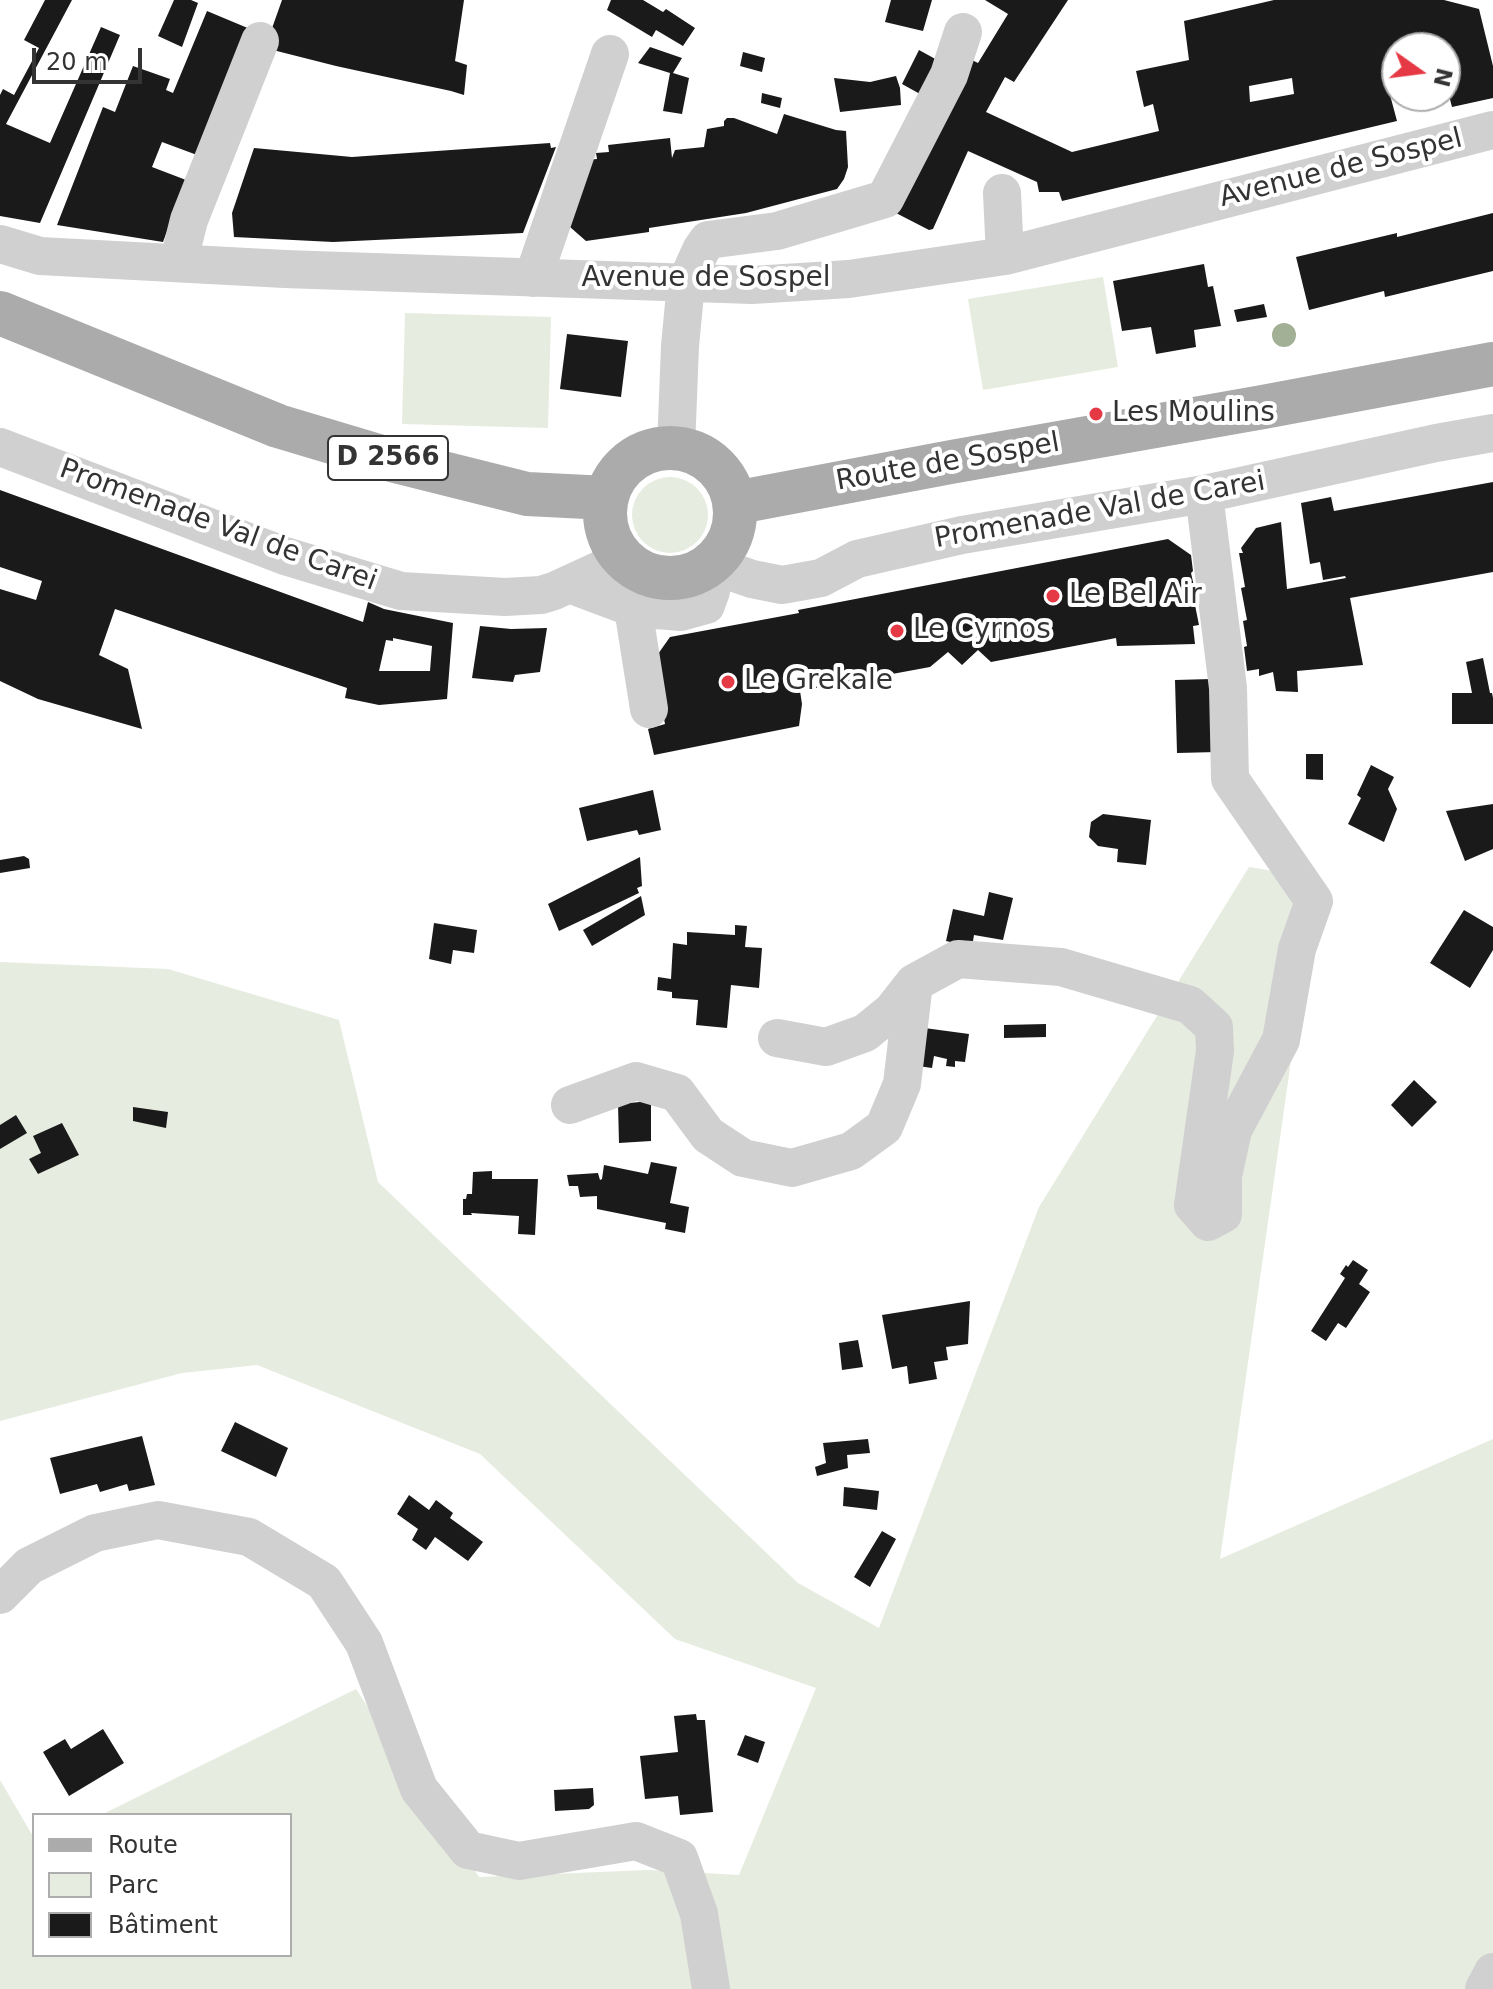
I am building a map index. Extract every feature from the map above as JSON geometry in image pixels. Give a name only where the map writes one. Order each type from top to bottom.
[{"type":"main road","name":"D 2566","points":[[0,313],[278,426],[395,461],[527,494],[607,498]]},
{"type":"main road","name":"Route de Sospel","points":[[734,503],[1493,364]]},
{"type":"main road","points":[[676,448],[693,452],[721,472],[730,486],[735,516],[725,549],[710,564],[697,573],[677,578],[656,577],[637,570],[622,557],[611,539],[606,519],[607,498],[614,481],[625,467],[640,456],[676,448]]},
{"type":"street","points":[[676,448],[679,357],[686,283],[701,250],[708,240],[777,231],[885,199],[949,75],[963,32]]},
{"type":"street","points":[[182,263],[189,220],[260,41]]},
{"type":"street","points":[[533,278],[610,54]]},
{"type":"street","name":"Avenue de Sospel","points":[[0,244],[40,256],[533,278],[752,285],[849,279],[1005,256],[1493,130]]},
{"type":"street","points":[[1002,193],[1005,256]]},
{"type":"street","name":"Promenade Val de Carei","points":[[710,564],[752,579],[782,585],[821,578],[857,559],[962,535],[1204,494],[1493,433]]},
{"type":"street","name":"Promenade Val de Carei","points":[[0,447],[285,556],[401,591],[505,597],[541,595],[622,557]]},
{"type":"street","points":[[777,1038],[826,1047],[865,1033],[892,1011],[914,983],[958,959],[1061,967],[1190,1005],[1214,1027],[1215,1051],[1193,1205],[1208,1222],[1223,1214],[1223,1176],[1233,1130],[1281,1040],[1297,949],[1314,901],[1230,779],[1228,688],[1204,494]]},
{"type":"street","points":[[569,584],[633,608],[681,612],[706,605],[711,591],[710,564]]},
{"type":"street","points":[[633,608],[649,709]]},
{"type":"street","points":[[570,1105],[636,1081],[677,1093],[708,1135],[743,1158],[792,1168],[851,1151],[884,1127],[902,1084],[914,983]]},
{"type":"street","points":[[0,1595],[29,1566],[95,1533],[158,1520],[249,1537],[324,1582],[364,1643],[419,1789],[468,1850],[519,1861],[636,1841],[679,1858],[699,1914],[711,1989]]},
{"type":"street","points":[[1484,1989],[1493,1972]]},
{"type":"green space","points":[[1103,277],[1118,367],[983,390],[968,299]]},
{"type":"green space","points":[[405,313],[551,317],[548,428],[402,424]]},
{"type":"green space","points":[[670,477],[685,480],[697,488],[705,500],[708,515],[705,530],[697,542],[685,550],[670,553],[655,550],[643,542],[635,530],[632,515],[635,500],[643,488],[655,480]]},
{"type":"green space","points":[[1249,867],[1317,878],[1220,1559],[1493,1439],[1493,1989],[0,1989],[0,1780],[32,1835],[32,1957],[292,1957],[292,1813],[105,1813],[356,1689],[479,1877],[648,1870],[739,1875],[816,1688],[675,1639],[480,1454],[257,1365],[182,1373],[0,1421],[0,962],[168,969],[339,1020],[378,1182],[798,1583],[879,1628],[1039,1207]]},
{"type":"building","points":[[45,0],[72,0],[6,124],[50,143],[101,27],[120,35],[40,223],[0,216],[0,95],[3,89],[14,95],[39,48],[24,40]]},
{"type":"building","points":[[174,0],[198,3],[182,47],[158,36]]},
{"type":"building","points":[[282,0],[464,0],[455,61],[467,65],[464,95],[265,48]]},
{"type":"building","points":[[611,0],[643,0],[663,12],[666,9],[695,28],[683,46],[656,30],[652,37],[607,10]]},
{"type":"building","points":[[891,0],[932,0],[923,31],[885,22]]},
{"type":"building","points":[[985,0],[1068,0],[1014,82],[1005,77],[986,112],[1072,152],[1159,131],[1153,104],[1144,107],[1136,71],[1189,60],[1184,21],[1274,0],[1444,0],[1479,9],[1493,66],[1493,98],[1461,105],[1461,32],[1381,32],[1381,112],[1395,112],[1397,121],[1062,201],[1059,192],[1039,192],[1037,182],[968,151],[933,229],[929,230],[896,213],[968,58],[978,63],[1008,14]],"holes":[[[1292,78],[1294,94],[1250,102],[1249,86]]]},
{"type":"building","points":[[207,11],[250,29],[197,155],[162,142],[152,167],[186,180],[163,242],[57,225],[103,107],[115,112],[133,66],[170,79],[166,90],[173,93]]},
{"type":"building","points":[[650,47],[682,58],[673,73],[689,78],[682,114],[663,111],[670,73],[638,63]]},
{"type":"building","points":[[919,50],[939,61],[920,94],[902,84]]},
{"type":"building","points":[[743,52],[765,58],[762,72],[740,66]]},
{"type":"building","points":[[896,76],[901,105],[840,112],[834,78],[870,82]]},
{"type":"building","points":[[762,93],[782,98],[780,108],[761,103]]},
{"type":"building","points":[[784,114],[846,131],[848,167],[837,189],[746,213],[586,241],[562,220],[585,160],[597,159],[596,153],[609,152],[608,145],[670,138],[672,158],[675,150],[704,147],[707,129],[724,126],[727,118],[777,134]]},
{"type":"building","points":[[550,143],[551,148],[556,147],[523,233],[333,242],[234,237],[232,213],[254,148],[352,157]]},
{"type":"building","points":[[1493,213],[1493,271],[1385,297],[1384,291],[1309,310],[1296,257],[1397,233],[1397,237]]},
{"type":"building","points":[[1204,264],[1208,287],[1213,286],[1221,326],[1194,330],[1196,347],[1156,354],[1151,327],[1122,331],[1113,281]]},
{"type":"building","points":[[1264,304],[1267,317],[1237,322],[1234,310]]},
{"type":"building","points":[[567,334],[628,341],[621,397],[560,389]]},
{"type":"building","points":[[1493,482],[1493,572],[1350,598],[1363,665],[1297,671],[1298,692],[1276,691],[1273,672],[1259,676],[1259,669],[1247,671],[1243,621],[1247,620],[1241,588],[1245,587],[1239,553],[1243,553],[1241,548],[1256,528],[1281,522],[1287,589],[1346,578],[1323,580],[1320,562],[1310,564],[1301,503],[1331,497],[1334,511]]},
{"type":"building","points":[[0,490],[363,622],[368,602],[384,609],[453,623],[447,699],[379,705],[345,698],[347,688],[115,609],[99,655],[128,669],[142,729],[38,699],[0,681],[0,589],[36,600],[42,581],[0,567]],"holes":[[[393,638],[432,646],[430,671],[379,671],[386,640],[393,641]]]},
{"type":"building","points":[[1168,539],[1191,555],[1196,595],[1193,595],[1199,625],[1193,626],[1195,644],[1117,646],[1116,638],[991,662],[978,650],[962,665],[948,652],[930,667],[800,691],[799,726],[654,755],[648,729],[665,724],[654,669],[658,654],[670,637]]},
{"type":"building","points":[[480,626],[547,628],[540,672],[515,675],[513,682],[472,678]]},
{"type":"building","points":[[1483,658],[1493,698],[1493,724],[1452,724],[1452,693],[1472,693],[1466,662]]},
{"type":"building","points":[[1211,679],[1217,752],[1177,753],[1175,680]]},
{"type":"building","points":[[1306,754],[1323,754],[1323,780],[1306,779]]},
{"type":"building","points":[[1371,765],[1394,777],[1388,789],[1397,809],[1384,842],[1348,824],[1361,798],[1357,795]]},
{"type":"building","points":[[653,790],[661,830],[639,835],[637,830],[587,841],[579,808]]},
{"type":"building","points":[[1493,804],[1493,849],[1465,861],[1446,811]]},
{"type":"building","points":[[1103,814],[1151,820],[1146,865],[1117,862],[1118,849],[1098,846],[1089,837],[1091,822]]},
{"type":"building","points":[[24,856],[29,859],[30,868],[0,873],[0,860]]},
{"type":"building","points":[[640,857],[642,886],[637,888],[639,893],[559,931],[548,904]]},
{"type":"building","points":[[989,892],[1013,898],[1003,940],[974,935],[972,947],[946,941],[953,909],[984,916]]},
{"type":"building","points":[[641,896],[645,915],[592,946],[583,930]]},
{"type":"building","points":[[1464,910],[1493,927],[1493,950],[1470,988],[1430,963]]},
{"type":"building","points":[[434,923],[477,930],[474,953],[453,950],[451,964],[429,959]]},
{"type":"building","points":[[735,925],[747,926],[745,947],[762,948],[759,988],[731,985],[727,1028],[696,1025],[698,1000],[672,998],[672,992],[657,990],[658,977],[671,979],[673,943],[687,945],[687,932],[735,935]]},
{"type":"building","points":[[1046,1024],[1046,1037],[1004,1038],[1004,1025]]},
{"type":"building","points":[[917,1027],[969,1034],[965,1062],[955,1061],[955,1067],[946,1066],[947,1059],[934,1056],[932,1068],[911,1065]]},
{"type":"building","points":[[1414,1080],[1437,1102],[1412,1127],[1391,1105]]},
{"type":"building","points":[[651,1101],[651,1141],[619,1143],[618,1104]]},
{"type":"building","points":[[133,1107],[168,1112],[166,1128],[133,1121]]},
{"type":"building","points":[[16,1115],[27,1133],[0,1149],[0,1125]]},
{"type":"building","points":[[62,1123],[79,1155],[38,1174],[29,1159],[41,1153],[33,1136]]},
{"type":"building","points":[[651,1162],[677,1167],[670,1203],[689,1207],[685,1233],[665,1229],[666,1223],[597,1209],[597,1196],[580,1197],[578,1186],[569,1186],[567,1175],[598,1173],[600,1180],[604,1165],[648,1174]]},
{"type":"building","points":[[492,1171],[492,1179],[538,1179],[535,1235],[518,1234],[519,1216],[463,1215],[463,1199],[467,1194],[472,1194],[473,1172]]},
{"type":"building","points":[[1353,1260],[1368,1270],[1359,1284],[1370,1292],[1346,1328],[1338,1323],[1326,1341],[1311,1331],[1345,1278],[1340,1274]]},
{"type":"building","points":[[970,1301],[968,1344],[946,1347],[948,1360],[934,1362],[937,1379],[909,1384],[907,1366],[892,1369],[882,1315]]},
{"type":"building","points":[[858,1340],[863,1367],[842,1370],[839,1343]]},
{"type":"building","points":[[235,1422],[288,1448],[276,1477],[221,1451]]},
{"type":"building","points":[[142,1436],[155,1485],[129,1491],[127,1484],[100,1492],[97,1484],[60,1494],[50,1458]]},
{"type":"building","points":[[868,1439],[870,1453],[847,1455],[848,1468],[817,1476],[815,1467],[826,1463],[823,1443]]},
{"type":"building","points":[[844,1487],[879,1491],[877,1510],[843,1506]]},
{"type":"building","points":[[409,1495],[429,1510],[436,1500],[453,1513],[450,1518],[483,1542],[468,1561],[435,1537],[426,1550],[412,1540],[418,1529],[397,1514]]},
{"type":"building","points":[[882,1531],[896,1539],[870,1587],[854,1577]]},
{"type":"building","points":[[696,1714],[697,1720],[705,1720],[713,1812],[680,1815],[678,1796],[645,1799],[640,1756],[678,1752],[674,1716]]},
{"type":"building","points":[[103,1729],[124,1763],[69,1796],[43,1752],[65,1739],[71,1749]]},
{"type":"building","points":[[745,1735],[765,1742],[758,1763],[737,1755]]},
{"type":"building","points":[[593,1788],[594,1805],[589,1809],[555,1811],[554,1790]]},
{"type":"place","name":"Les Moulins","points":[[1096,414]]},
{"type":"place","name":"Le Bel Air","points":[[1053,596]]},
{"type":"place","name":"Le Cyrnos","points":[[897,631]]},
{"type":"place","name":"Le Grekale","points":[[728,682]]}]
